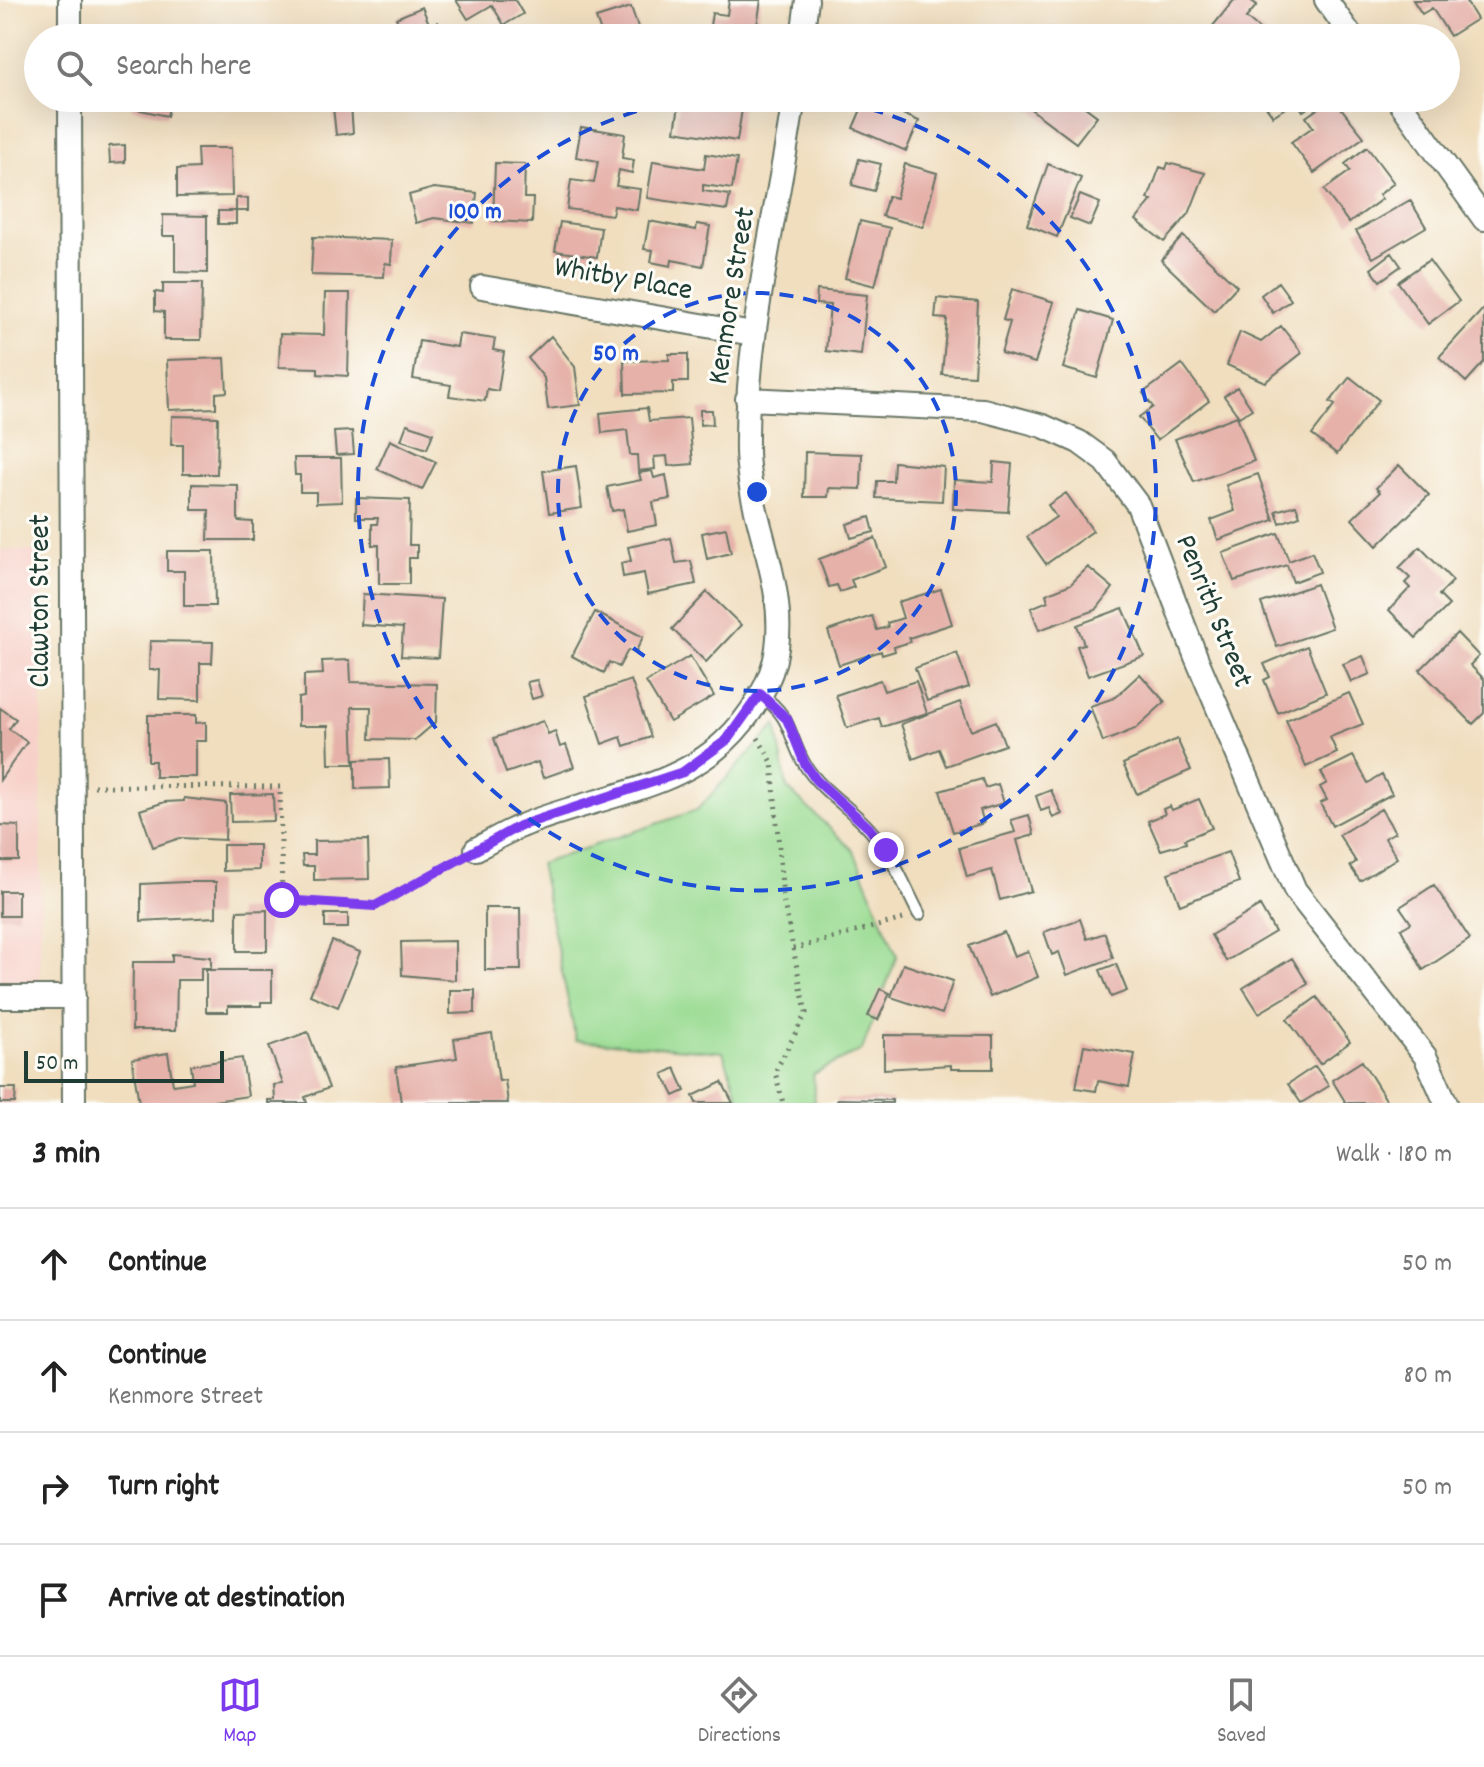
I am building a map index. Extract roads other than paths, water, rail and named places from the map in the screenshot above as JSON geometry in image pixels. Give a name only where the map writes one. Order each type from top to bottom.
[{"type":"street","points":[[70,0],[70,24]]},
{"type":"street","points":[[804,24],[807,0]]},
{"type":"street","points":[[1326,0],[1343,24]]},
{"type":"street","name":"Clawton Street","points":[[70,112],[74,1103]]},
{"type":"street","name":"Kenmore Street","points":[[476,849],[519,826],[683,772],[727,740],[760,694],[777,650],[777,601],[747,456],[747,399],[753,334],[781,189],[792,112]]},
{"type":"street","points":[[1407,112],[1484,219]]},
{"type":"street","name":"Whitby Place","points":[[482,287],[753,334]]},
{"type":"street","name":"Penrith Street","points":[[747,399],[983,410],[1043,426],[1079,442],[1105,461],[1138,505],[1196,657],[1295,890],[1425,1056],[1446,1103]]},
{"type":"street","points":[[0,997],[74,997]]},
{"type":"lane","points":[[760,694],[787,719],[805,764],[816,780],[869,828],[886,850],[919,914]]}]
